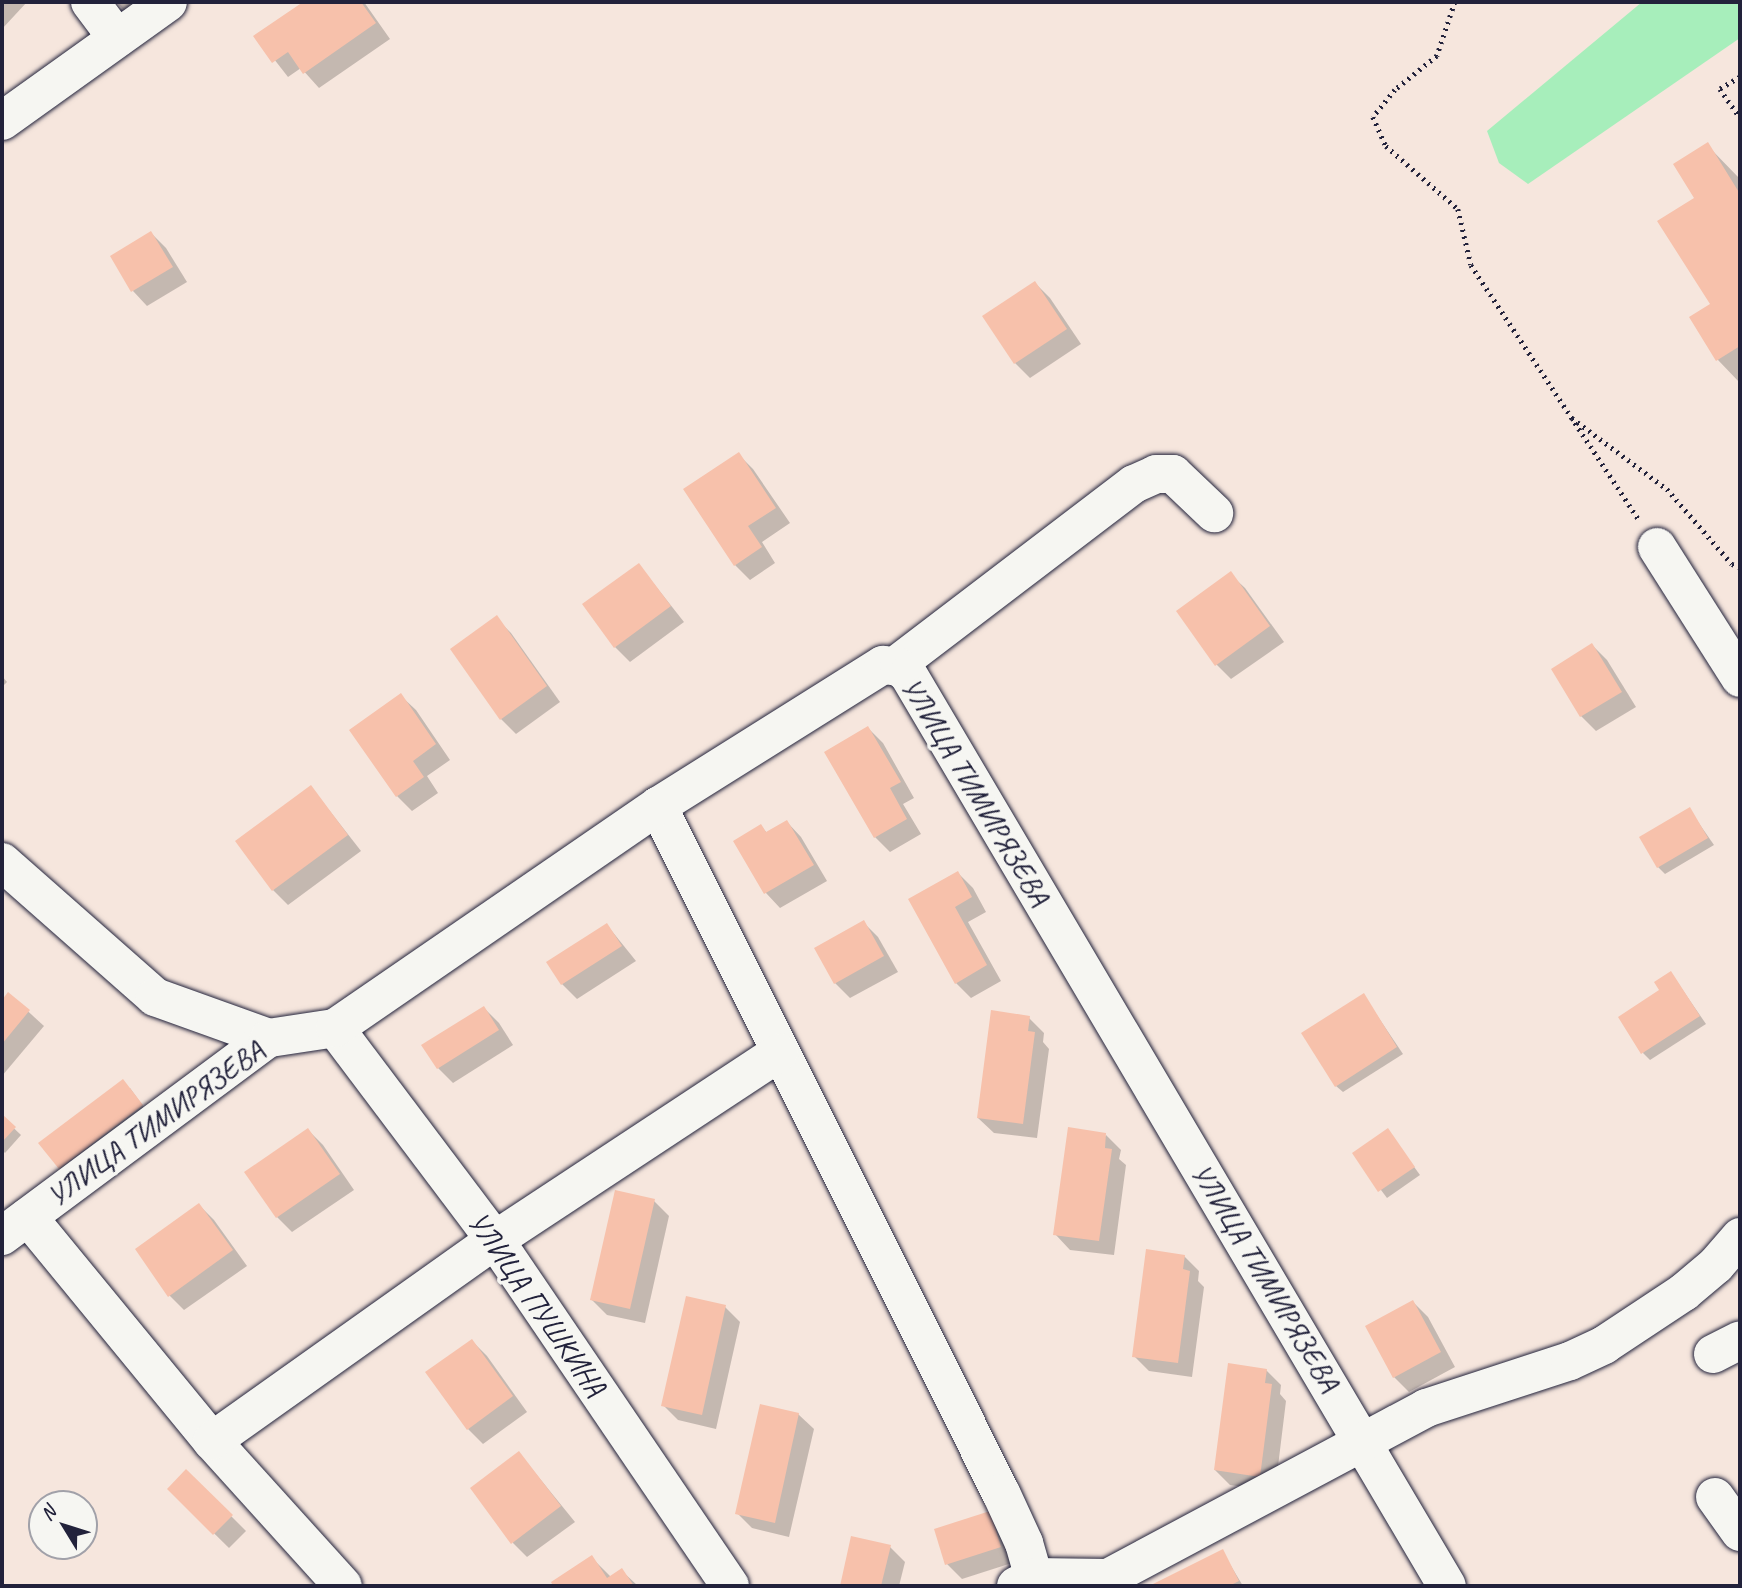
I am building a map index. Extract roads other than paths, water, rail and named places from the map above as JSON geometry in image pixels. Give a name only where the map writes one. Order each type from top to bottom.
[{"type":"street","points":[[90,2],[117,38]]},
{"type":"street","points":[[2,121],[168,2]]},
{"type":"street","points":[[895,666],[1134,484],[1156,474],[1173,474],[1214,513]]},
{"type":"street","points":[[1657,547],[1740,678]]},
{"type":"street","name":"УЛИЦА ТИМИРЯЗЕВА","points":[[15,1226],[269,1038],[335,1028],[658,806],[883,665],[895,666],[908,674],[1447,1586]]},
{"type":"street","points":[[658,806],[779,1053],[1002,1493],[1024,1543],[1025,1581],[1108,1578],[1426,1408],[1570,1361],[1604,1345],[1684,1292],[1716,1265],[1740,1237]]},
{"type":"street","points":[[2,862],[155,997],[269,1038]]},
{"type":"street","name":"УЛИЦА ПУШКИНА","points":[[335,1028],[495,1240],[730,1586]]},
{"type":"street","points":[[212,1441],[495,1240],[779,1053]]},
{"type":"street","points":[[15,1226],[343,1586]]},
{"type":"street","points":[[1715,1497],[1740,1532]]}]
